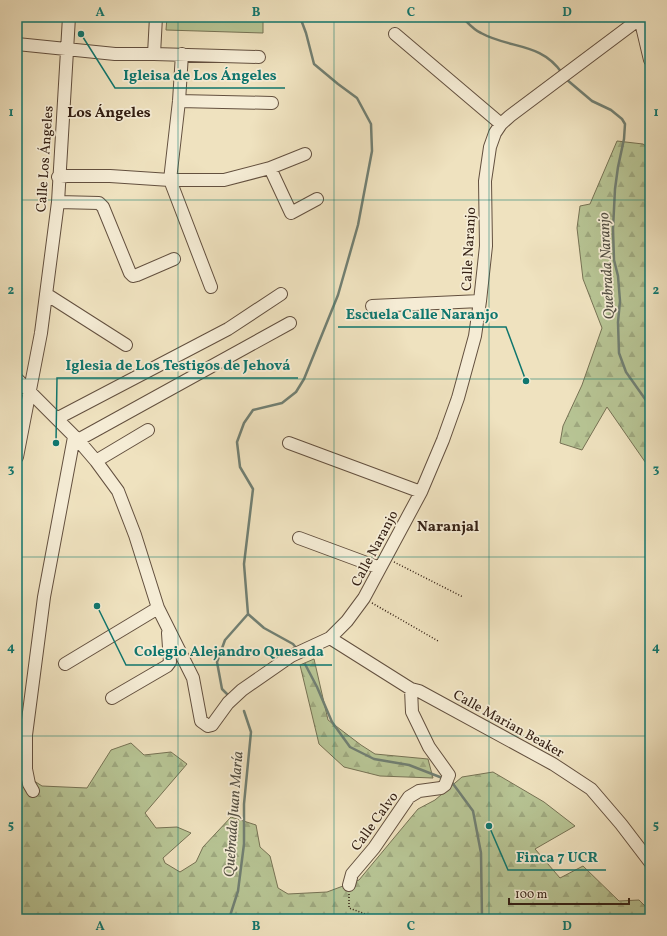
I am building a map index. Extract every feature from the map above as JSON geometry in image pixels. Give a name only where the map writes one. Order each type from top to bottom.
[{"type":"street","name":"Calle Los Ángeles","points":[[17,457],[41,333],[58,202],[58,177],[69,17]]},
{"type":"street","points":[[154,54],[156,17]]},
{"type":"street","points":[[641,18],[650,60]]},
{"type":"street","name":"Calle Naranjo","points":[[330,638],[347,621],[364,598],[421,492],[443,440],[458,398],[475,336],[480,301],[486,246],[485,181],[490,147],[495,133],[501,124],[510,116],[641,18]]},
{"type":"street","points":[[395,34],[501,124]]},
{"type":"street","points":[[17,44],[115,54],[182,54],[259,57]]},
{"type":"street","points":[[182,54],[179,101],[170,180],[211,287]]},
{"type":"street","points":[[179,101],[272,103]]},
{"type":"street","points":[[58,177],[110,176],[170,180],[224,180],[270,168],[305,154]]},
{"type":"street","points":[[270,168],[291,213],[317,199]]},
{"type":"street","points":[[58,202],[99,203],[103,207],[130,273],[133,276],[174,259]]},
{"type":"street","points":[[46,294],[126,345]]},
{"type":"street","points":[[58,418],[228,329],[282,294]]},
{"type":"street","points":[[372,306],[480,301]]},
{"type":"street","points":[[76,438],[290,323]]},
{"type":"street","points":[[17,379],[58,418],[96,461],[118,491],[135,535],[158,608],[193,678],[201,721],[208,726],[212,725],[228,703],[242,690],[291,656],[330,638]]},
{"type":"street","points":[[96,461],[148,430]]},
{"type":"street","points":[[33,791],[29,784],[26,770],[26,735],[44,597],[76,438]]},
{"type":"street","points":[[289,443],[421,492]]},
{"type":"street","points":[[299,538],[383,563]]},
{"type":"street","points":[[65,664],[158,608]]},
{"type":"street","points":[[112,698],[167,666],[170,662],[168,628]]},
{"type":"street","name":"Calle Marian Beaker","points":[[330,638],[411,689],[471,718],[554,764],[591,789],[621,824],[650,862]]},
{"type":"street","name":"Calle Calvo","points":[[349,884],[352,874],[374,848],[409,797],[419,791],[441,788],[448,780],[449,775],[429,747],[412,712],[411,689]]},
{"type":"path","points":[[383,563],[463,597]]},
{"type":"path","points":[[364,598],[438,641]]},
{"type":"path","points":[[349,884],[349,908],[379,919]]},
{"type":"green space","points":[[167,17],[263,17],[263,33],[166,30]]},
{"type":"green space","points":[[617,141],[643,144],[650,149],[650,175],[646,184],[650,194],[650,469],[607,407],[582,450],[560,443],[563,426],[582,385],[602,328],[583,279],[577,228],[580,206],[590,204]]},
{"type":"green space","points":[[314,659],[328,720],[375,754],[428,759],[433,778],[380,776],[344,767],[319,744],[300,665]]},
{"type":"green space","points":[[17,732],[25,741],[22,773],[42,786],[87,788],[111,750],[131,743],[144,755],[171,752],[187,764],[145,813],[156,828],[177,827],[191,833],[163,858],[165,863],[180,872],[196,862],[203,847],[231,817],[256,825],[260,847],[270,856],[278,888],[288,894],[327,892],[359,880],[418,809],[435,800],[462,777],[493,772],[544,802],[575,826],[535,849],[560,878],[583,866],[619,901],[639,900],[650,911],[650,919],[17,919]]},
{"type":"waterway","points":[[297,649],[293,644],[264,628],[248,614],[244,564],[253,489],[240,467],[237,442],[244,423],[253,410],[282,403],[296,392],[304,379],[338,295],[358,225],[372,151],[371,124],[357,98],[314,64],[300,17]]},
{"type":"waterway","name":"Quebrada Naranjo","points":[[462,17],[473,28],[481,33],[503,42],[524,47],[545,56],[554,63],[562,73]]},
{"type":"waterway","name":"Quebrada Naranjo","points":[[566,79],[592,101],[611,110],[622,119],[625,124],[624,139],[615,189],[613,229],[614,260],[618,276],[620,301],[618,322],[619,353],[626,372],[650,406]]},
{"type":"waterway","name":"Quebrada Juan María","points":[[229,696],[222,689],[217,662],[225,640],[248,614]]},
{"type":"waterway","points":[[305,664],[332,722],[350,747],[374,759],[409,765],[445,779]]},
{"type":"waterway","name":"Quebrada Juan María","points":[[229,919],[238,891],[244,844],[244,804],[251,732],[244,711]]},
{"type":"waterway","points":[[451,781],[473,811],[481,853],[482,919]]},
{"type":"place","name":"Igleisa de Los Ángeles","points":[[81,34]]},
{"type":"place","name":"Escuela Calle Naranjo","points":[[526,381]]},
{"type":"place","name":"Iglesia de Los Testigos de Jehová","points":[[56,443]]},
{"type":"place","name":"Colegio Alejandro Quesada","points":[[97,606]]},
{"type":"place","name":"Finca 7 UCR","points":[[489,826]]},
{"type":"district","name":"Los Ángeles","points":[[109,112]]},
{"type":"district","name":"Naranjal","points":[[448,526]]}]
